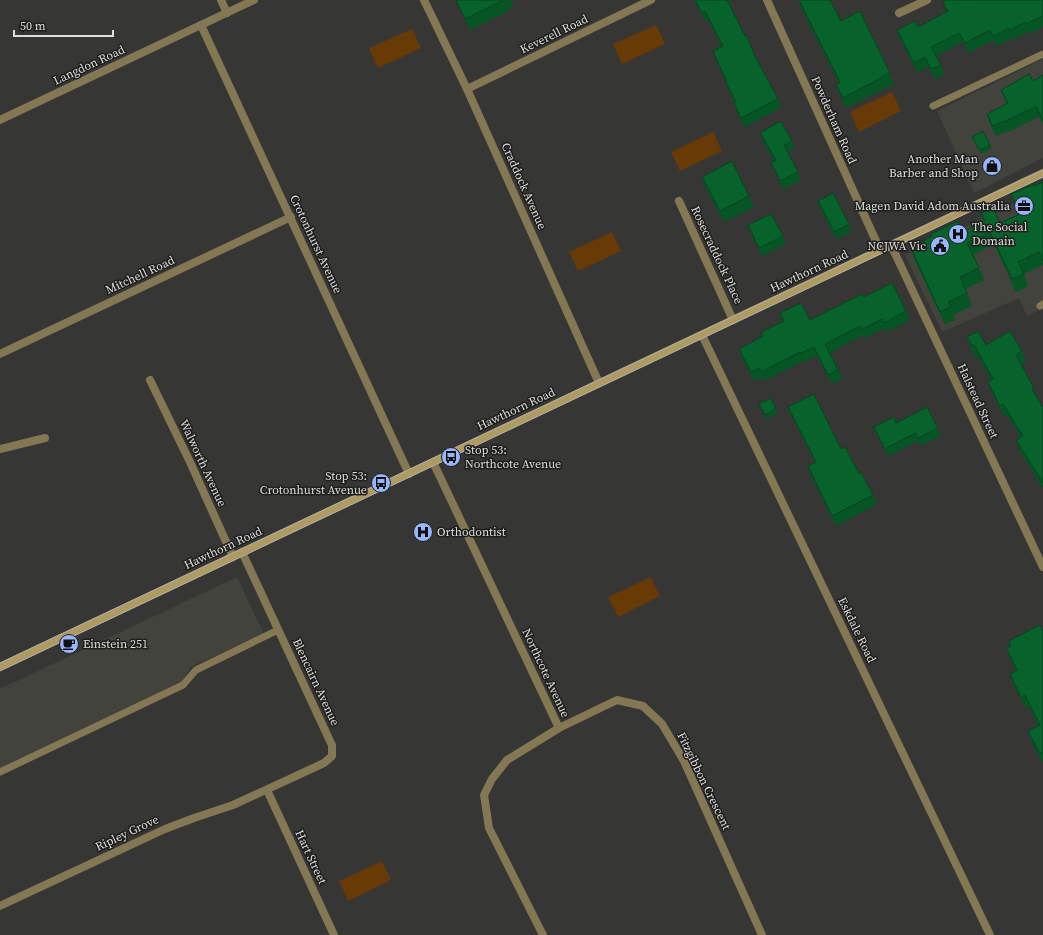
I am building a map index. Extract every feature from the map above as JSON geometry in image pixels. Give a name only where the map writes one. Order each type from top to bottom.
[{"type":"main road","name":"Hawthorn Road","points":[[0,667],[1043,173]]},
{"type":"street","points":[[221,0],[227,13]]},
{"type":"street","name":"Langdon Road","points":[[0,120],[254,0]]},
{"type":"street","name":"Craddock Avenue","points":[[424,0],[467,89],[600,383]]},
{"type":"street","name":"Keverell Road","points":[[467,89],[651,0]]},
{"type":"street","name":"Powderham Road","points":[[767,0],[880,250]]},
{"type":"street","points":[[899,13],[927,0]]},
{"type":"street","name":"Crotonhurst Avenue","points":[[201,25],[291,217],[408,474]]},
{"type":"street","name":"Rosecraddock Place","points":[[679,201],[734,320]]},
{"type":"street","name":"Mitchell Road","points":[[0,354],[291,217]]},
{"type":"street","name":"Halstead Street","points":[[891,245],[1043,567]]},
{"type":"street","name":"Eskdale Road","points":[[702,335],[990,935]]},
{"type":"street","name":"Walworth Avenue","points":[[150,380],[190,462],[233,557]]},
{"type":"street","points":[[0,449],[45,438]]},
{"type":"street","name":"Northcote Avenue","points":[[433,462],[559,728],[507,760],[492,779],[484,795],[489,828],[543,935]]},
{"type":"street","name":"Blencairn Avenue","points":[[242,552],[330,740],[333,751],[332,756],[324,763],[267,790]]},
{"type":"street","name":"Fitzgibbon Crescent","points":[[559,728],[617,700],[643,706],[662,724],[684,761],[762,935]]},
{"type":"street","name":"Ripley Grove","points":[[0,906],[165,829],[233,805],[267,790]]},
{"type":"street","name":"Hart Street","points":[[267,790],[334,935]]},
{"type":"lane","points":[[933,106],[1043,54]]},
{"type":"lane","points":[[0,772],[183,685],[196,670],[278,630]]},
{"type":"shaded area","points":[[656,25],[665,44],[622,64],[613,44]]},
{"type":"shaded area","points":[[412,29],[421,48],[378,68],[369,48]]},
{"type":"shaded area","points":[[1043,59],[1043,158],[974,193],[937,111]]},
{"type":"shaded area","points":[[892,92],[901,111],[859,132],[850,112]]},
{"type":"shaded area","points":[[713,132],[722,151],[680,171],[671,152]]},
{"type":"shaded area","points":[[1043,190],[1043,308],[1027,316],[1019,298],[942,332],[905,255]]},
{"type":"shaded area","points":[[612,232],[621,251],[578,271],[569,252]]},
{"type":"shaded area","points":[[237,577],[264,634],[190,667],[182,683],[0,769],[0,689]]},
{"type":"shaded area","points":[[651,577],[660,596],[618,617],[608,597]]},
{"type":"shaded area","points":[[382,861],[391,880],[348,901],[339,881]]},
{"type":"building","points":[[456,0],[502,0],[502,1],[465,19]]},
{"type":"building","points":[[695,0],[727,0],[778,99],[741,118],[734,103],[736,102],[726,83],[727,82],[713,51],[723,46],[705,11],[702,13]]},
{"type":"building","points":[[799,0],[830,0],[841,21],[860,11],[890,73],[843,98],[836,85],[840,82]]},
{"type":"building","points":[[946,0],[1043,0],[1043,16],[1026,24],[1025,22],[1010,30],[1009,28],[993,36],[990,30],[965,43],[959,33],[931,47],[941,65],[931,69],[925,57],[914,63],[897,30],[915,21],[918,27],[948,11],[943,2]]},
{"type":"building","points":[[1029,74],[1033,81],[1043,75],[1043,121],[1037,108],[1035,107],[993,126],[987,114],[1008,103],[1001,90]]},
{"type":"building","points":[[781,121],[792,141],[784,145],[798,172],[780,181],[771,162],[776,160],[760,133]]},
{"type":"building","points":[[983,131],[990,145],[980,150],[972,137]]},
{"type":"building","points":[[732,161],[749,196],[720,211],[702,177]]},
{"type":"building","points":[[1043,182],[1043,261],[1039,252],[1018,262],[1024,274],[1012,279],[990,232],[967,243],[979,268],[960,277],[967,293],[948,302],[951,307],[940,312],[911,248],[932,236],[931,234],[958,221],[963,232],[985,221],[981,213],[993,207],[1000,223],[1020,214],[1011,194]]},
{"type":"building","points":[[833,193],[849,224],[834,232],[818,201]]},
{"type":"building","points":[[771,214],[783,236],[759,248],[748,225]]},
{"type":"building","points":[[892,283],[906,311],[884,323],[882,319],[861,330],[860,326],[825,344],[838,370],[828,375],[814,347],[801,353],[800,352],[761,372],[759,368],[751,372],[739,349],[763,336],[761,332],[784,321],[780,313],[801,303],[810,320],[862,294],[864,297]]},
{"type":"building","points":[[978,331],[986,345],[1010,331],[1022,351],[1016,355],[1034,388],[1032,389],[1043,407],[1043,483],[1016,440],[1023,436],[1003,404],[1000,406],[988,382],[993,379],[974,345],[972,346],[967,337]]},
{"type":"building","points":[[814,394],[841,449],[845,447],[859,473],[861,472],[873,495],[832,516],[808,466],[816,462],[788,407]]},
{"type":"building","points":[[771,398],[776,409],[765,415],[759,404]]},
{"type":"building","points":[[927,407],[938,428],[918,438],[915,433],[885,449],[874,427],[894,417],[896,423]]},
{"type":"building","points":[[1040,625],[1043,631],[1043,752],[1040,754],[1028,731],[1040,725],[1025,695],[1021,697],[1010,674],[1017,670],[1006,648],[1011,646],[1009,641]]},
{"type":"tram line","points":[[0,663],[1043,170]]},
{"type":"tram line","points":[[0,671],[1043,177]]},
{"type":"place","name":"Another Man Barber and Shop","points":[[992,166]]},
{"type":"place","name":"Magen David Adom Australia","points":[[1024,206]]},
{"type":"place","name":"The Social Domain","points":[[958,234]]},
{"type":"place","name":"NCJWA Vic","points":[[940,246]]},
{"type":"place","name":"Stop 53: Northcote Avenue","points":[[451,457]]},
{"type":"place","name":"Stop 53: Crotonhurst Avenue","points":[[381,483]]},
{"type":"place","name":"Orthodontist","points":[[423,532]]},
{"type":"place","name":"Einstein 251","points":[[69,644]]}]
